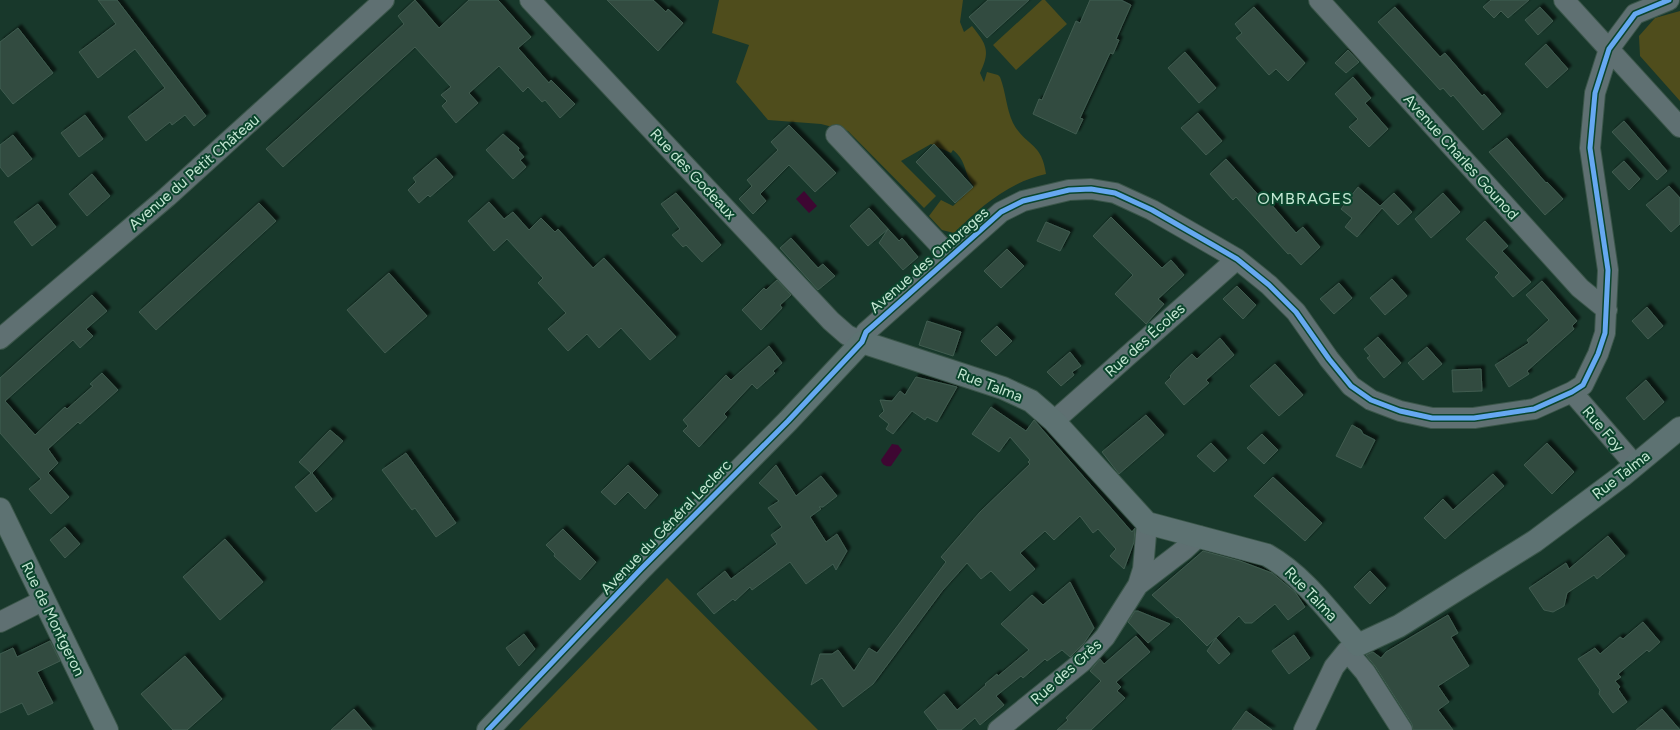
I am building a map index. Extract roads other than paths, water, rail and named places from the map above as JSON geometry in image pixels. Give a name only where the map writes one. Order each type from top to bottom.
[{"type":"main road","name":"Rue Talma","points":[[862,342],[1003,388],[1031,401],[1054,421],[1147,523],[1267,555],[1283,564],[1317,596],[1353,648],[1399,626],[1535,541],[1635,465],[1680,428]]},
{"type":"main road","name":"Avenue du Général Leclerc","points":[[488,730],[641,569],[788,421],[862,342]]},
{"type":"main road","name":"Rue de Montgeron","points":[[0,509],[107,730]]},
{"type":"street","name":"Avenue du Petit Château","points":[[0,339],[167,197],[384,0]]},
{"type":"street","name":"Rue des Godeaux","points":[[530,0],[831,321],[847,335],[862,342]]},
{"type":"street","name":"Avenue Charles Gounod","points":[[1319,0],[1580,288],[1607,310]]},
{"type":"street","points":[[1564,0],[1680,127]]},
{"type":"street","name":"Avenue des Ombrages","points":[[862,342],[866,332],[874,324],[1001,212],[1023,201],[1069,190],[1092,189],[1115,193],[1152,210],[1237,259],[1269,285],[1296,312],[1329,359],[1351,386],[1370,400],[1400,411],[1432,418],[1474,418],[1534,409],[1572,392],[1583,384],[1598,354],[1605,333],[1608,270],[1590,148],[1595,94],[1609,49],[1635,14],[1669,0]]},
{"type":"street","points":[[836,135],[950,256]]},
{"type":"street","name":"Rue des Écoles","points":[[1054,421],[1237,259]]},
{"type":"street","name":"Rue Foy","points":[[1572,392],[1635,465]]},
{"type":"street","name":"Rue des Grès","points":[[998,730],[1082,662],[1105,636],[1138,584],[1143,569],[1147,523]]},
{"type":"street","name":"Rue des Grès","points":[[1138,584],[1185,549],[1199,536]]},
{"type":"street","points":[[0,622],[44,600]]},
{"type":"street","points":[[1304,730],[1334,667],[1353,648],[1365,672],[1402,730]]},
{"type":"district","name":"OMBRAGES","points":[[1305,198]]}]
